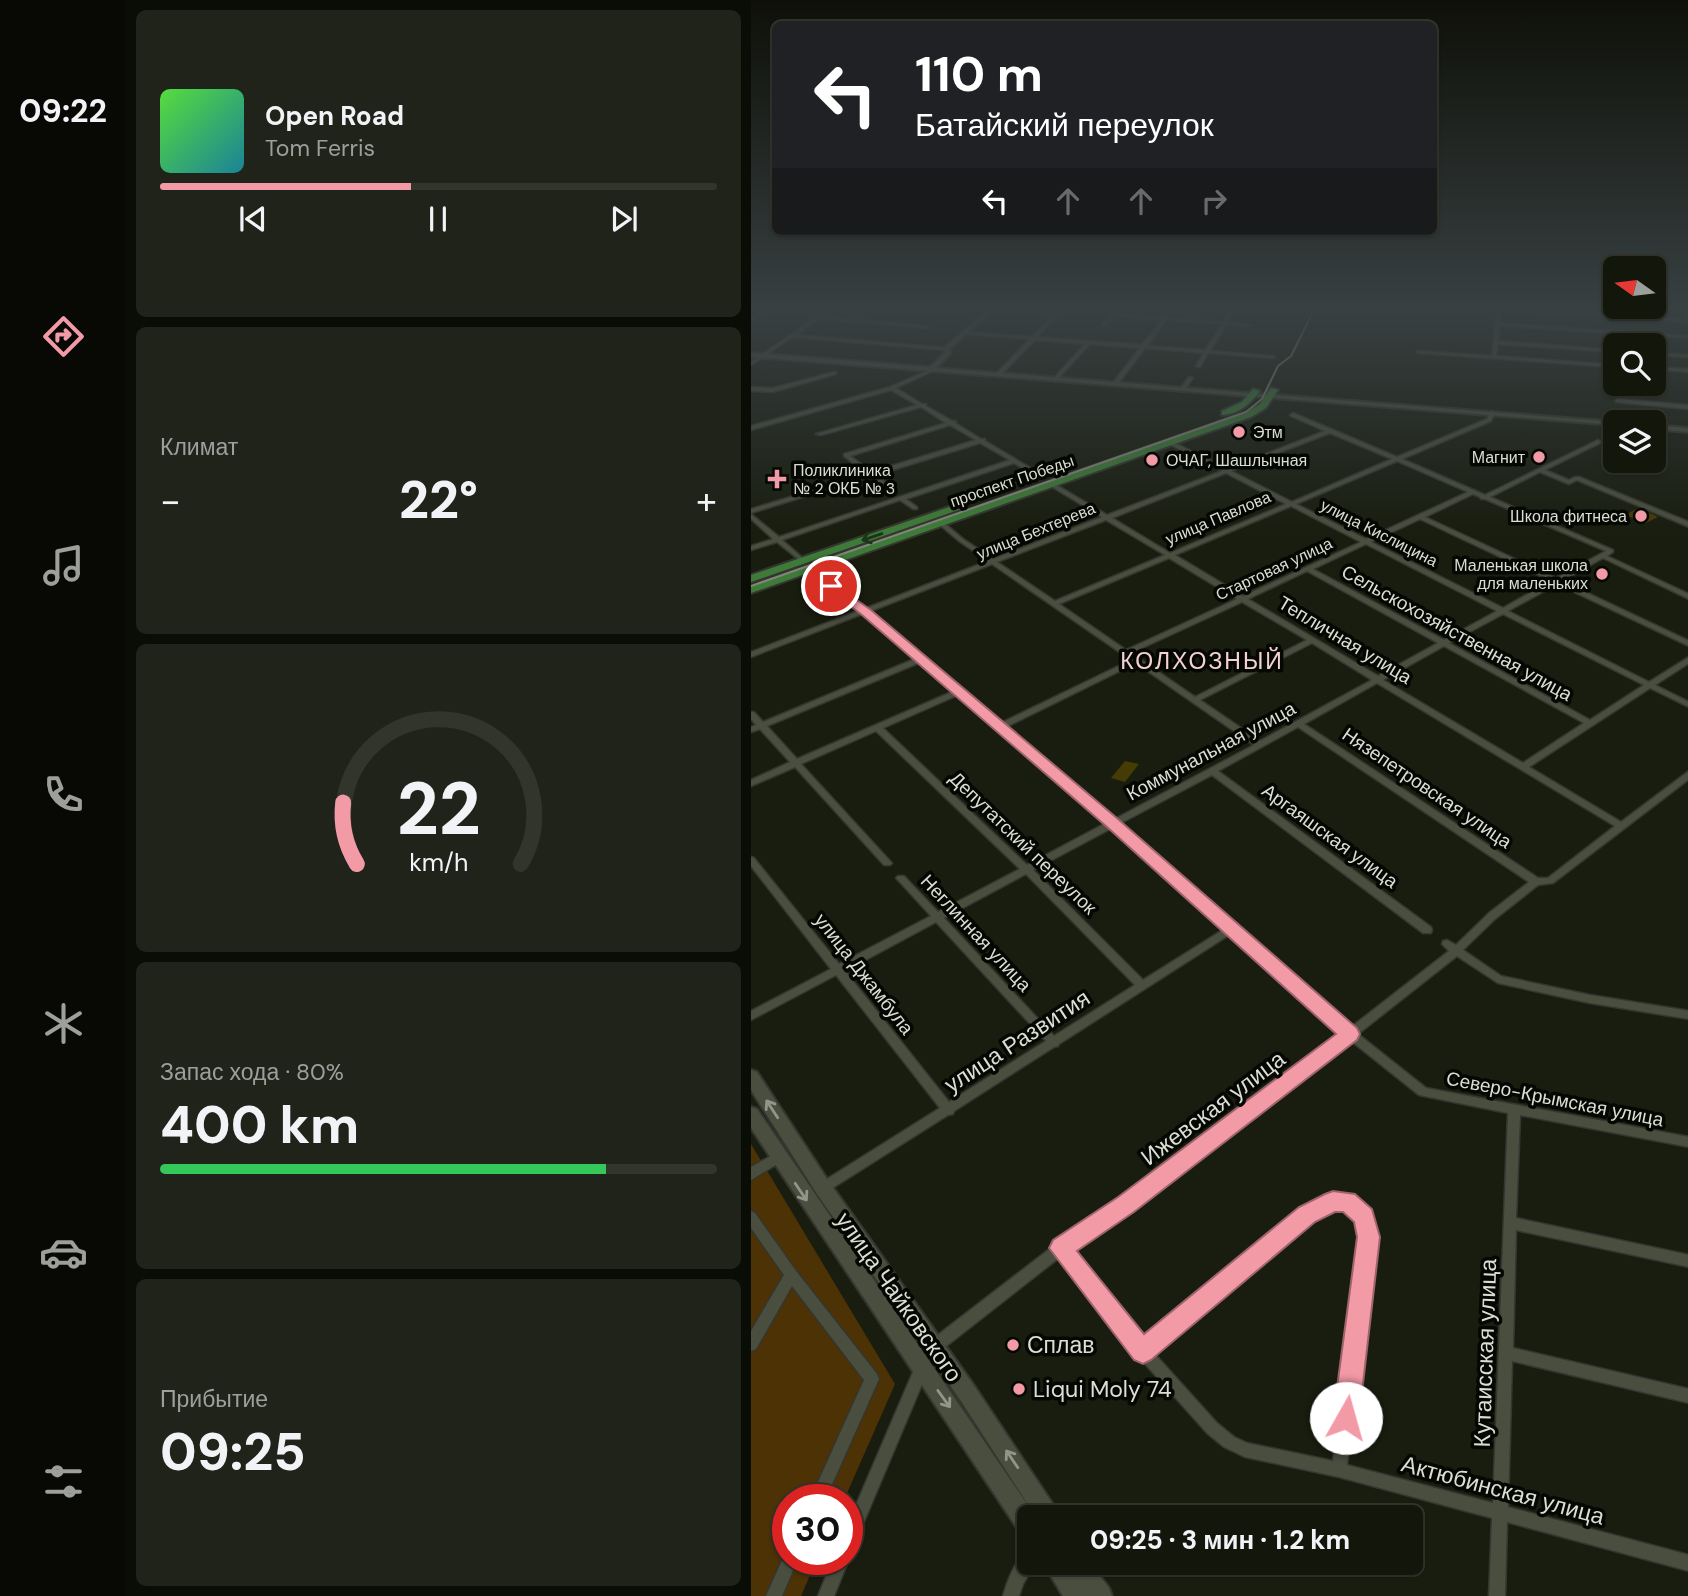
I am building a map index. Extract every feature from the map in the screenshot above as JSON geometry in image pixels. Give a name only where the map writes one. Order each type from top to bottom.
[{"type":"main road","name":"проспект Победы","points":[[751,590],[806,565],[1042,477],[1237,409],[1255,393]]},
{"type":"main road","name":"проспект Победы","points":[[751,579],[806,565],[941,523],[1169,442],[1255,411],[1273,393]]},
{"type":"main road","name":"улица Чайковского","points":[[751,1077],[823,1188],[1041,1505]]},
{"type":"main road","name":"улица Чайковского","points":[[751,1114],[1017,1508]]},
{"type":"main road","name":"Ижевская улица","points":[[922,1368],[934,1347]]},
{"type":"main road","points":[[1062,1575],[1076,1596]]},
{"type":"main road","points":[[1086,1575],[1101,1596]]},
{"type":"street","points":[[751,389],[773,390],[793,384]]},
{"type":"street","points":[[751,428],[900,384]]},
{"type":"street","points":[[1120,384],[1273,393],[1603,423]]},
{"type":"street","points":[[1182,390],[1186,384]]},
{"type":"street","points":[[892,388],[954,422],[1042,477]]},
{"type":"street","points":[[1618,401],[1688,407]]},
{"type":"street","points":[[819,435],[924,405]]},
{"type":"street","name":"улица Павлова","points":[[1054,604],[1489,420],[1492,413]]},
{"type":"street","points":[[1293,415],[1607,554],[1688,597]]},
{"type":"street","points":[[886,485],[846,455],[954,422]]},
{"type":"street","points":[[1666,428],[1688,430]]},
{"type":"street","name":"улица Бехтерева","points":[[751,655],[1330,431]]},
{"type":"street","points":[[751,514],[983,440]]},
{"type":"street","name":"улица Кислицина","points":[[1169,442],[1363,543],[1688,705]]},
{"type":"street","points":[[1483,498],[1598,442]]},
{"type":"street","points":[[751,548],[1013,461]]},
{"type":"street","points":[[1540,470],[1569,482],[1577,478],[1688,525]]},
{"type":"street","name":"Тепличная улица","points":[[1051,484],[1622,826]]},
{"type":"street","name":"Стартовая улица","points":[[1126,653],[1471,493]]},
{"type":"street","points":[[902,499],[915,508]]},
{"type":"street","name":"Северо-Крымская улица","points":[[751,514],[806,565],[867,612],[1113,823],[1350,1034],[1423,1092],[1688,1142]]},
{"type":"street","points":[[1421,517],[1688,644]]},
{"type":"street","points":[[941,523],[1260,745]]},
{"type":"street","name":"Коммунальная улица","points":[[751,1016],[1212,771],[1607,554]]},
{"type":"street","name":"Сельскохозяйственная улица","points":[[1308,569],[1590,723]]},
{"type":"street","points":[[1195,700],[1313,640]]},
{"type":"street","points":[[751,730],[922,659]]},
{"type":"street","points":[[1524,766],[1688,659]]},
{"type":"street","points":[[998,727],[1137,660]]},
{"type":"street","points":[[751,783],[958,692]]},
{"type":"street","points":[[751,714],[887,863]]},
{"type":"street","name":"Нязепетровская улица","points":[[1299,724],[1536,882]]},
{"type":"street","name":"Депутатский переулок","points":[[878,728],[1026,869],[1141,985]]},
{"type":"street","name":"Аргаяшская улица","points":[[1212,771],[1427,930]]},
{"type":"street","name":"Ижевская улица","points":[[934,1347],[1061,1248],[1126,1205],[1350,1034],[1451,948],[1536,882],[1550,881],[1688,774]]},
{"type":"street","name":"улица Джамбула","points":[[751,860],[949,1110]]},
{"type":"street","name":"Неглинная улица","points":[[901,878],[1054,1043]]},
{"type":"street","name":"улица Развития","points":[[823,1188],[1233,928]]},
{"type":"street","points":[[1451,948],[1498,979],[1590,999],[1688,1015]]},
{"type":"street","name":"Кутаисская улица","points":[[1497,1596],[1513,1111]]},
{"type":"street","points":[[751,1174],[778,1157]]},
{"type":"street","points":[[1143,1351],[1307,1214],[1333,1202],[1347,1202],[1364,1217],[1368,1237],[1339,1470]]},
{"type":"street","points":[[751,1217],[791,1275],[872,1379],[824,1484]]},
{"type":"street","points":[[1511,1223],[1688,1261]]},
{"type":"street","name":"Актюбинская улица","points":[[1061,1248],[1143,1351],[1212,1428],[1229,1442],[1246,1450],[1339,1470],[1688,1563]]},
{"type":"street","points":[[751,1343],[791,1275]]},
{"type":"street","points":[[1506,1353],[1688,1396]]},
{"type":"street","name":"Ижевская улица","points":[[863,1507],[922,1368]]},
{"type":"street","points":[[774,1596],[783,1575]]},
{"type":"street","points":[[826,1596],[835,1575]]},
{"type":"street","points":[[1011,1596],[1019,1575]]},
{"type":"shaded area","points":[[751,1144],[895,1384],[851,1484],[772,1484],[772,1575],[810,1575],[801,1596],[751,1596]]},
{"type":"building","name":"Школа фитнеса","points":[[1638,508],[1658,517],[1646,523],[1625,515]]},
{"type":"building","points":[[1125,761],[1139,764],[1125,782],[1111,778]]},
{"type":"tram line","points":[[751,586],[1246,412],[1262,399],[1269,384]]},
{"type":"place","name":"Этм","points":[[1239,432]]},
{"type":"place","name":"Магнит","points":[[1539,457]]},
{"type":"place","name":"ОЧАГ, Шашлычная","points":[[1152,460]]},
{"type":"place","name":"Поликлиника № 2 ОКБ № 3","points":[[777,479]]},
{"type":"place","name":"Школа фитнеса","points":[[1641,516]]},
{"type":"place","name":"Маленькая школа для маленьких","points":[[1602,574]]},
{"type":"place","name":"Сплав","points":[[1013,1345]]},
{"type":"place","name":"Liqui Moly 74","points":[[1019,1389]]},
{"type":"district","name":"КОЛХОЗНЫЙ","points":[[1202,661]]},
{"type":"route","points":[[831,586],[867,612],[1113,823],[1350,1034],[1126,1205],[1061,1248],[1143,1351],[1307,1214],[1333,1202],[1347,1202],[1364,1217],[1368,1237],[1346,1418]]}]
